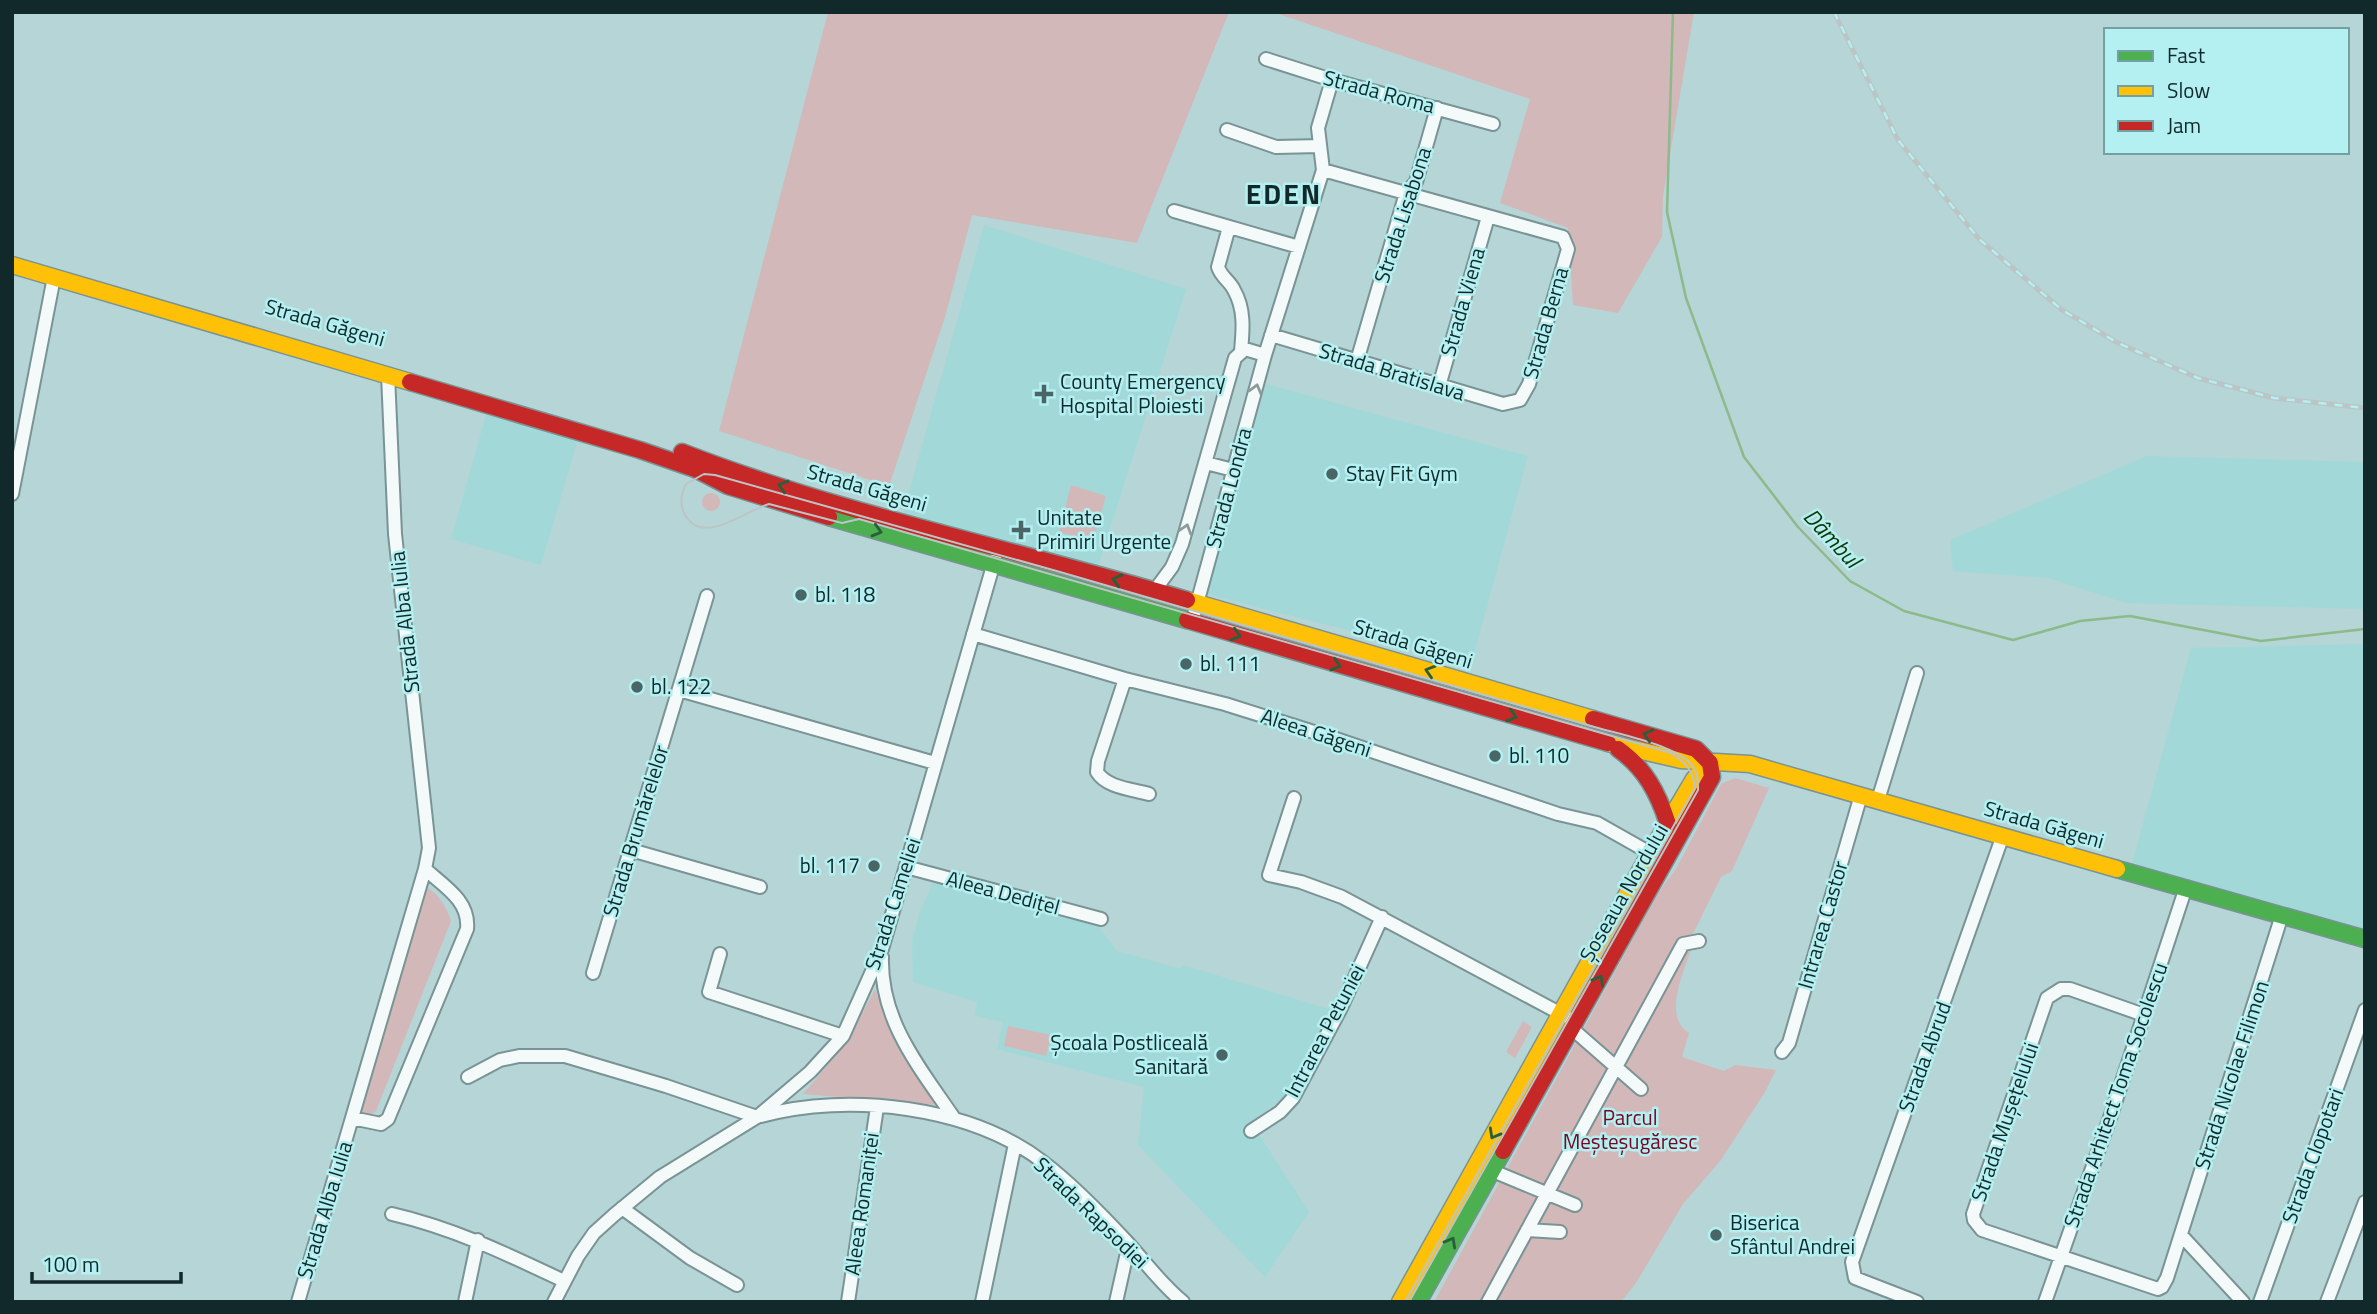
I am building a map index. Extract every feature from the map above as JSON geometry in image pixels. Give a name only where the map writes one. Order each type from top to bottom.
[{"type":"main road","name":"Strada Găgeni","points":[[12,254],[414,370],[677,456]]},
{"type":"main road","name":"Strada Găgeni","points":[[12,265],[388,375],[726,468],[1192,622],[1602,743],[1681,760],[1750,765],[2365,939]]},
{"type":"main road","name":"Strada Găgeni","points":[[995,556],[1155,590],[1696,749],[1709,761]]},
{"type":"main road","points":[[1602,743],[1620,750],[1641,769],[1658,793],[1668,824]]},
{"type":"main road","points":[[1663,756],[1684,783],[1682,800]]},
{"type":"main road","name":"Șoseaua Nordului","points":[[1400,1302],[1527,1074],[1525,1063],[1549,1018],[1559,1014],[1650,853],[1700,769],[1709,761],[1714,769],[1706,790],[1576,1027],[1418,1302]]},
{"type":"street","name":"Strada Roma","points":[[1266,59],[1493,124]]},
{"type":"street","name":"Strada Londra","points":[[1192,622],[1265,355],[1323,170],[1318,128],[1332,80]]},
{"type":"street","name":"Strada Lisabona","points":[[1357,361],[1406,193],[1416,182],[1437,108]]},
{"type":"street","points":[[1227,130],[1276,147],[1320,146]]},
{"type":"street","points":[[1323,170],[1488,217]]},
{"type":"street","points":[[1174,211],[1299,247]]},
{"type":"street","name":"Strada Berna","points":[[1488,217],[1563,237],[1568,249],[1529,384],[1520,400],[1513,403]]},
{"type":"street","name":"Strada Viena","points":[[1439,386],[1488,217]]},
{"type":"street","name":"Strada Londra","points":[[1155,590],[1172,567],[1182,544],[1235,358],[1241,351],[1244,323],[1242,313],[1236,292],[1218,267],[1229,227]]},
{"type":"street","points":[[12,494],[54,277]]},
{"type":"street","name":"Strada Bratislava","points":[[1271,335],[1503,404],[1513,403]]},
{"type":"street","points":[[1241,351],[1245,349],[1265,355]]},
{"type":"street","name":"Strada Alba Iulia","points":[[298,1302],[429,848],[395,534],[388,375]]},
{"type":"street","points":[[1206,463],[1233,470]]},
{"type":"street","name":"Strada Cameliei","points":[[554,1302],[594,1233],[668,1171],[757,1117],[810,1072],[843,1035],[882,949],[995,556]]},
{"type":"street","name":"Strada Brumărelelor","points":[[593,973],[707,596]]},
{"type":"street","name":"Aleea Găgeni","points":[[973,634],[1125,679],[1225,704],[1558,814],[1585,818],[1650,853]]},
{"type":"street","points":[[1878,800],[1917,673]]},
{"type":"street","points":[[1125,679],[1098,761],[1097,772],[1101,779],[1111,784],[1149,794]]},
{"type":"street","points":[[679,690],[936,763]]},
{"type":"street","name":"Intrarea Castor","points":[[1782,1052],[1789,1043],[1861,795]]},
{"type":"street","points":[[1294,799],[1269,875],[1301,882],[1342,897],[1559,1014],[1641,1089]]},
{"type":"street","name":"Strada Abrud","points":[[1917,1302],[1855,1278],[1852,1262],[2003,835]]},
{"type":"street","points":[[631,849],[760,887]]},
{"type":"street","name":"Aleea Dedițel","points":[[906,867],[1101,919]]},
{"type":"street","name":"Strada Alba Iulia","points":[[352,1118],[382,1124],[388,1119],[467,929],[469,916],[465,907],[425,869]]},
{"type":"street","name":"Strada Arhitect Toma Socolescu","points":[[2045,1302],[2186,887]]},
{"type":"street","name":"Strada Nicolae Filimon","points":[[2181,1236],[2282,915]]},
{"type":"street","name":"Intrarea Petuniei","points":[[1251,1131],[1280,1112],[1293,1098],[1341,1008],[1382,918]]},
{"type":"street","points":[[1488,1302],[1683,944],[1699,941]]},
{"type":"street","points":[[882,949],[882,984],[896,1030],[954,1118]]},
{"type":"street","points":[[720,954],[709,992],[843,1035]]},
{"type":"street","name":"Strada Mușețelului","points":[[2144,1015],[2070,989],[2053,992],[2044,1005],[1973,1214],[1974,1220],[1982,1230],[2158,1289],[2167,1278],[2181,1236]]},
{"type":"street","name":"Strada Clopotari","points":[[2260,1302],[2365,1010]]},
{"type":"street","points":[[468,1077],[500,1059],[519,1056],[565,1056],[757,1117]]},
{"type":"street","name":"Strada Rapsodiei","points":[[757,1117],[790,1108],[828,1105],[877,1107],[954,1118],[988,1130],[1043,1162],[1129,1244],[1148,1268],[1183,1302]]},
{"type":"street","name":"Aleea Romaniței","points":[[848,1302],[877,1107]]},
{"type":"street","points":[[982,1302],[1015,1144]]},
{"type":"street","points":[[1500,1174],[1575,1205]]},
{"type":"street","points":[[2327,1302],[2365,1202]]},
{"type":"street","points":[[622,1208],[690,1258],[737,1285]]},
{"type":"street","points":[[392,1214],[432,1223],[478,1240],[564,1281]]},
{"type":"street","points":[[1527,1230],[1560,1233]]},
{"type":"street","points":[[2181,1236],[2243,1302]]},
{"type":"street","points":[[465,1302],[478,1240]]},
{"type":"street","points":[[1116,1302],[1129,1244]]},
{"type":"shaded area","name":"County Emergency Hospital Ploiesti","points":[[984,225],[1186,289],[1097,570],[903,513]]},
{"type":"shaded area","points":[[1266,384],[1528,456],[1472,662],[1207,594]]},
{"type":"shaded area","points":[[486,415],[578,439],[541,565],[451,539]]},
{"type":"shaded area","points":[[2147,456],[2365,462],[2365,609],[2126,603],[2048,578],[1953,571],[1950,540]]},
{"type":"shaded area","points":[[2365,644],[2365,931],[2132,864],[2191,648]]},
{"type":"shaded area","points":[[934,880],[1098,926],[1117,951],[1181,969],[1183,965],[1332,1010],[1291,1091],[1251,1122],[1309,1212],[1265,1277],[1138,1145],[1144,1087],[997,1049],[1003,1022],[975,1016],[977,1002],[913,982],[912,941],[919,914]]},
{"type":"green space","points":[[828,12],[1229,12],[1137,243],[972,215],[945,317],[889,486],[719,431]]},
{"type":"green space","points":[[1273,12],[1694,12],[1663,196],[1662,237],[1618,313],[1573,305],[1568,228],[1500,203],[1530,99]]},
{"type":"green space","points":[[1071,485],[1106,496],[1093,541],[1059,532]]},
{"type":"green space","points":[[711,493],[717,496],[720,502],[717,508],[711,511],[705,508],[702,502],[705,496]]},
{"type":"green space","name":"Parcul Meșteșugăresc","points":[[1735,778],[1769,788],[1732,871],[1721,877],[1688,944],[1692,947],[1677,993],[1677,1016],[1689,1033],[1682,1057],[1724,1071],[1735,1065],[1776,1070],[1765,1092],[1721,1160],[1683,1204],[1636,1283],[1621,1302],[1434,1302],[1658,893],[1676,869],[1721,784]]},
{"type":"green space","points":[[423,886],[441,900],[451,921],[376,1111],[368,1116],[354,1111]]},
{"type":"green space","points":[[875,989],[894,1040],[938,1105],[803,1094],[848,1041]]},
{"type":"green space","points":[[1523,1021],[1532,1027],[1515,1058],[1506,1052]]},
{"type":"green space","points":[[1008,1026],[1051,1035],[1046,1056],[1004,1046]]},
{"type":"waterway","name":"Dâmbul","points":[[1673,12],[1667,212],[1686,298],[1744,457],[1798,527],[1850,581],[1904,611],[2013,640],[2080,621],[2130,616],[2261,641],[2365,629]]},
{"type":"tram line","points":[[1405,1302],[1695,788],[1693,776],[1685,764],[1671,753],[859,519],[842,523],[769,504],[725,524],[702,528],[693,524],[683,511],[681,499],[686,484],[704,474],[715,475],[1647,741],[1687,760],[1697,775],[1698,790],[1409,1302]]},
{"type":"railway","points":[[1834,12],[1898,140],[1979,239],[2062,310],[2118,343],[2198,378],[2274,398],[2365,408]]},
{"type":"traffic: fast","points":[[829,517],[1187,620]]},
{"type":"traffic: fast","points":[[2117,869],[2365,939]]},
{"type":"traffic: fast","points":[[1418,1302],[1503,1151]]},
{"type":"traffic: slow","points":[[12,265],[410,382]]},
{"type":"traffic: slow","points":[[1187,600],[1593,719]]},
{"type":"traffic: slow","points":[[1608,743],[1681,760],[1750,764],[2117,869]]},
{"type":"traffic: slow","points":[[1400,1302],[1650,853],[1694,779],[1709,761]]},
{"type":"traffic: jam","points":[[410,382],[640,450],[695,469],[728,486],[829,517]]},
{"type":"traffic: jam","points":[[682,452],[806,495],[1187,600]]},
{"type":"traffic: jam","points":[[1187,620],[1608,743]]},
{"type":"traffic: jam","points":[[1503,1151],[1712,777],[1710,763],[1696,749],[1593,719]]},
{"type":"traffic: jam","points":[[1618,749],[1643,773],[1660,802],[1668,824]]},
{"type":"place","name":"County Emergency Hospital Ploiesti","points":[[1044,394]]},
{"type":"place","name":"Stay Fit Gym","points":[[1332,474]]},
{"type":"place","name":"Unitate Primiri Urgente","points":[[1021,530]]},
{"type":"place","name":"bl. 118","points":[[801,595]]},
{"type":"place","name":"bl. 111","points":[[1186,664]]},
{"type":"place","name":"bl. 122","points":[[637,687]]},
{"type":"place","name":"bl. 110","points":[[1495,756]]},
{"type":"place","name":"bl. 117","points":[[874,866]]},
{"type":"place","name":"Școala Postliceală Sanitară","points":[[1222,1055]]},
{"type":"place","name":"Biserica Sfântul Andrei","points":[[1716,1235]]},
{"type":"district","name":"EDEN","points":[[1284,194]]}]
